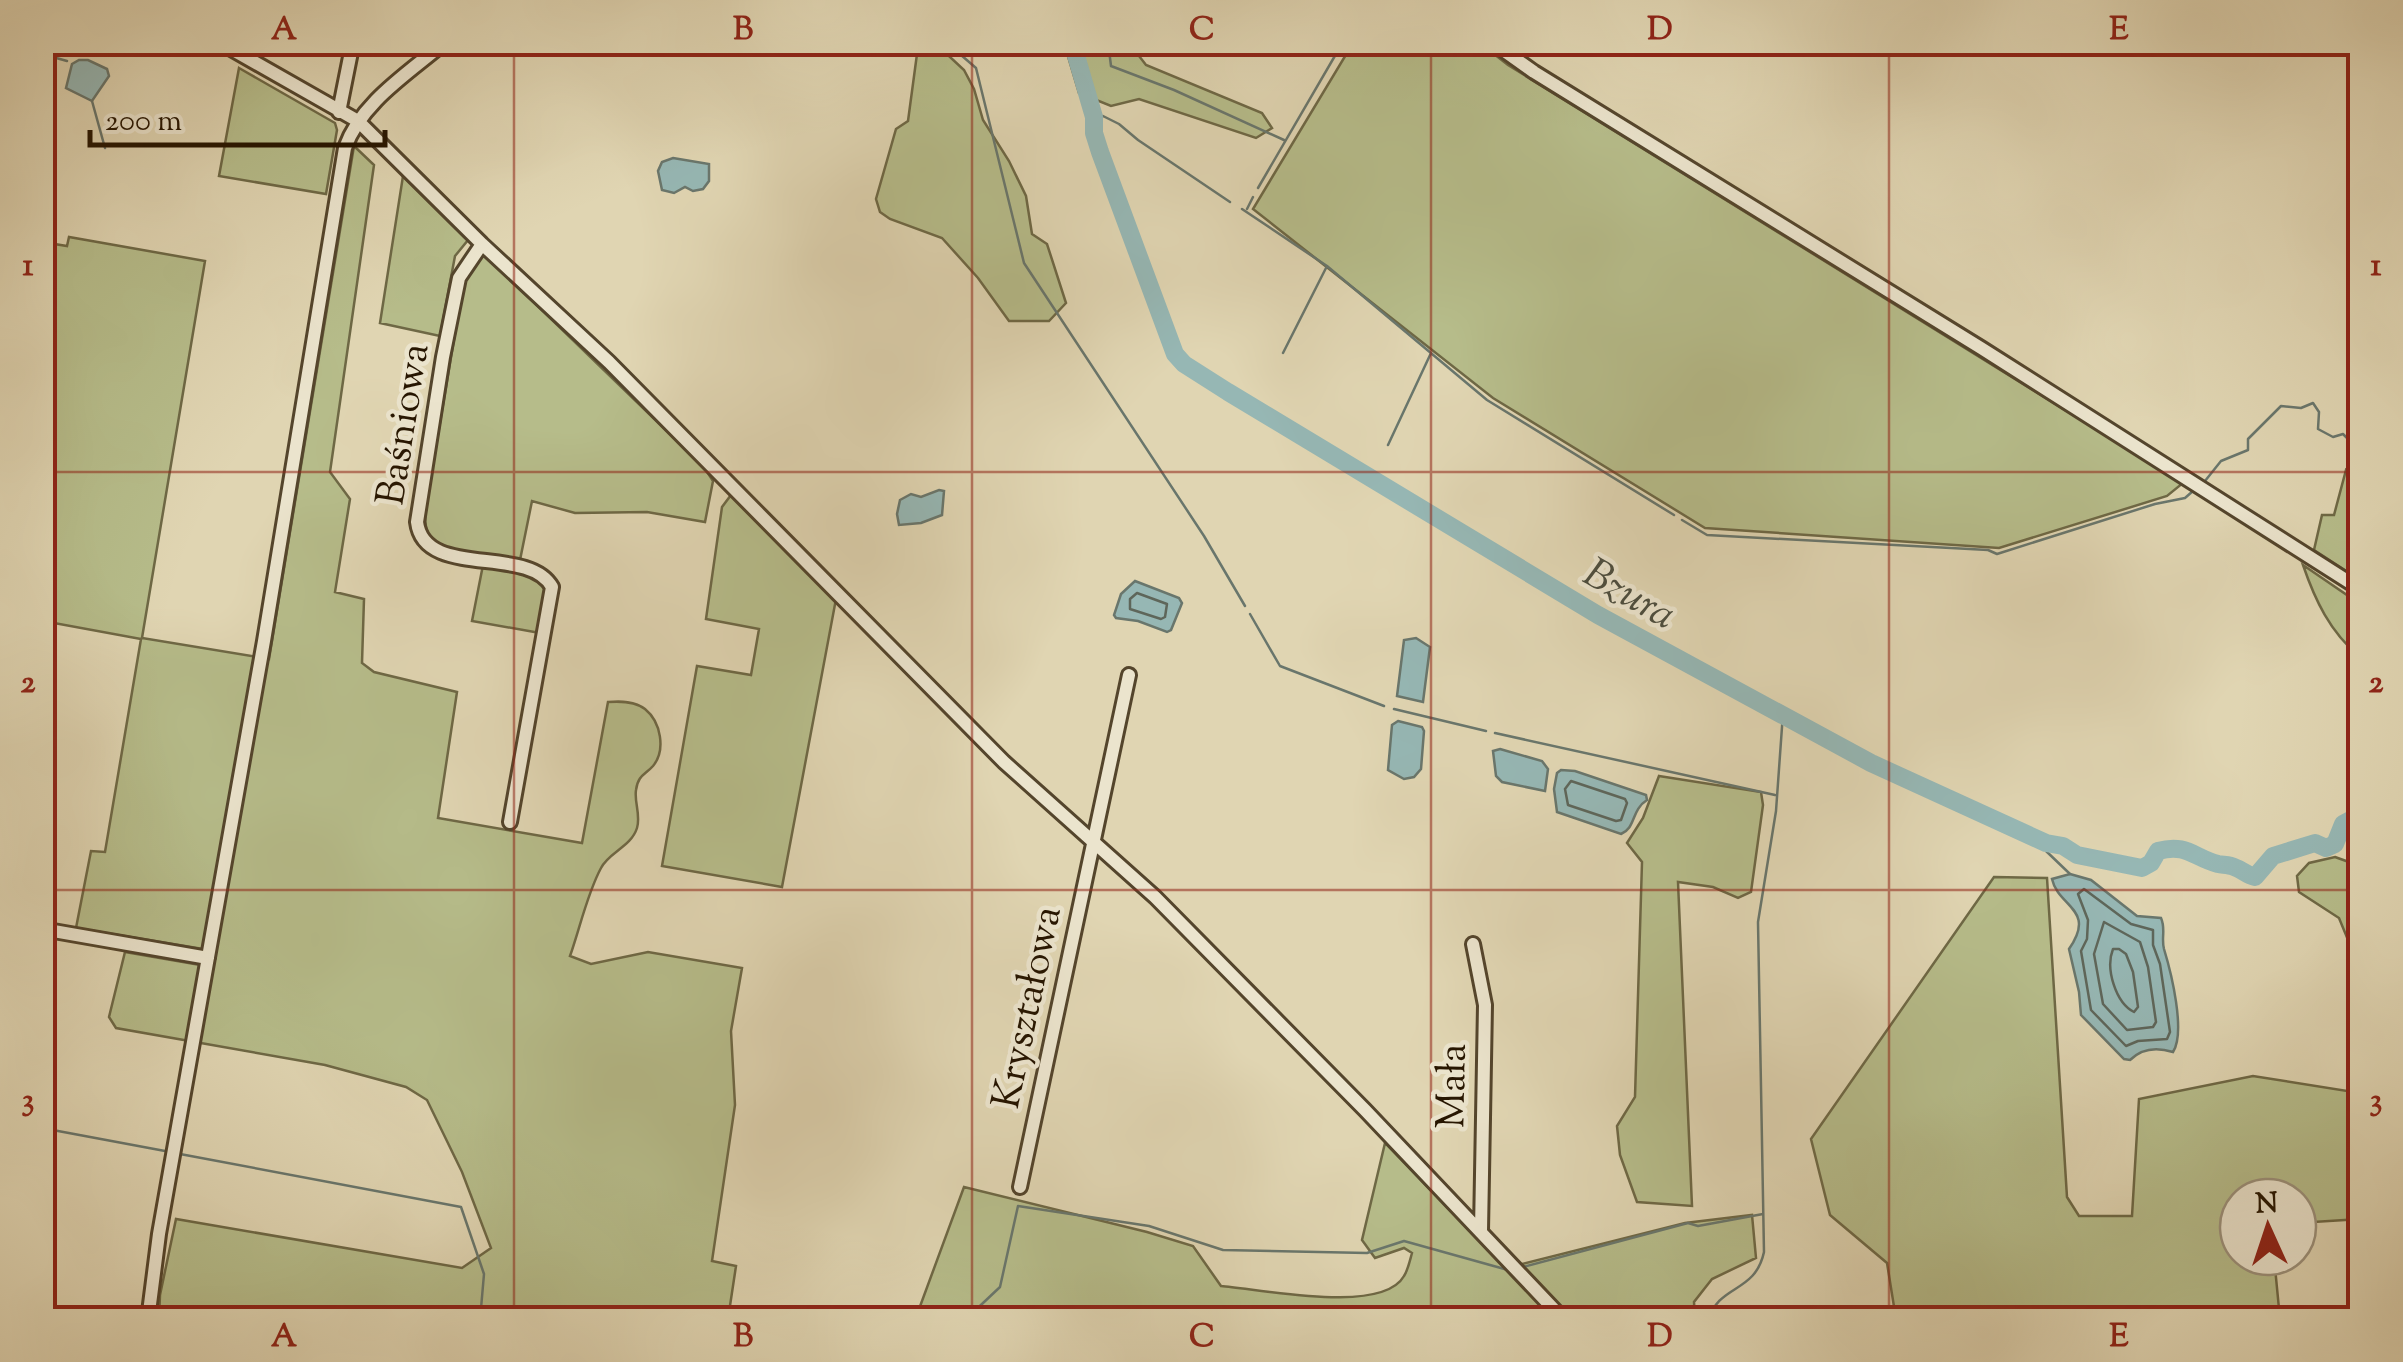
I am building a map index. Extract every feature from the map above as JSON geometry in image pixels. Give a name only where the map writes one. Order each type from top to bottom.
[{"type":"street","points":[[219,42],[358,121],[482,244],[610,362],[1004,762],[1156,898],[1564,1320]]},
{"type":"street","points":[[339,112],[353,42]]},
{"type":"street","points":[[148,1320],[159,1234],[264,641],[342,161],[358,121],[445,42]]},
{"type":"street","points":[[1492,42],[2360,589]]},
{"type":"street","name":"Baśniowa","points":[[482,244],[459,278],[418,522],[419,534],[436,550],[523,569],[548,580],[552,587],[510,822]]},
{"type":"street","name":"Kryształowa","points":[[1020,1186],[1129,675]]},
{"type":"street","points":[[42,929],[208,958]]},
{"type":"street","name":"Mała","points":[[1474,944],[1485,1005],[1481,1231]]},
{"type":"green space","points":[[923,43],[935,43],[964,70],[983,120],[1026,196],[1032,234],[1047,244],[1066,303],[1049,321],[1009,321],[942,238],[880,212],[876,199],[896,129],[908,121],[917,54]]},
{"type":"green space","points":[[1064,43],[1129,43],[1146,65],[1262,113],[1272,128],[1256,138],[1139,99],[1111,106],[1079,93]]},
{"type":"green space","points":[[1353,43],[1480,43],[1508,65],[2183,483],[2167,496],[1999,548],[1705,528],[1493,398],[1253,209]]},
{"type":"green space","points":[[239,68],[335,123],[326,194],[219,176]]},
{"type":"green space","points":[[354,146],[374,165],[330,472],[350,499],[335,592],[364,599],[362,663],[374,672],[457,692],[438,818],[582,843],[608,702],[637,704],[655,721],[660,736],[659,752],[637,785],[637,828],[601,868],[570,956],[591,964],[648,952],[742,968],[731,1031],[735,1105],[712,1261],[736,1266],[728,1319],[159,1319],[160,1295],[176,1219],[462,1268],[491,1248],[462,1172],[427,1100],[406,1087],[325,1065],[116,1028],[109,1017],[125,952],[212,967],[217,878],[203,949],[76,928],[91,851],[105,852],[141,639],[43,621],[42,242],[67,246],[69,237],[205,261],[142,638],[269,659]]},
{"type":"green space","points":[[403,176],[468,240],[455,256],[440,336],[380,323]]},
{"type":"green space","points":[[483,253],[704,467],[713,481],[705,522],[647,512],[575,513],[532,501],[520,560],[457,551],[430,537],[426,506],[463,286],[474,262]]},
{"type":"green space","points":[[2346,470],[2360,482],[2360,580],[2314,550],[2322,515],[2334,515]]},
{"type":"green space","points":[[731,495],[836,599],[782,887],[662,866],[697,666],[751,675],[759,629],[706,619],[722,507]]},
{"type":"green space","points":[[483,565],[533,577],[546,589],[540,633],[472,621]]},
{"type":"green space","points":[[2303,565],[2360,604],[2360,665],[2359,656],[2325,615]]},
{"type":"green space","points":[[1659,776],[1761,792],[1763,805],[1751,892],[1738,898],[1713,887],[1678,882],[1692,1206],[1637,1202],[1620,1155],[1617,1126],[1635,1097],[1642,862],[1627,843],[1643,818]]},
{"type":"green space","points":[[2335,857],[2360,866],[2360,969],[2339,918],[2299,892],[2297,876],[2309,863]]},
{"type":"green space","points":[[1994,877],[2047,878],[2067,1197],[2079,1216],[2132,1216],[2139,1099],[2253,1076],[2360,1093],[2360,1219],[2318,1222],[2318,1177],[2218,1177],[2218,1277],[2276,1277],[2280,1319],[1896,1319],[1887,1263],[1830,1215],[1811,1139]]},
{"type":"green space","points":[[1385,1143],[1506,1268],[1685,1223],[1752,1215],[1756,1258],[1712,1279],[1694,1302],[1695,1319],[915,1320],[964,1187],[1193,1246],[1221,1286],[1319,1297],[1372,1294],[1391,1288],[1404,1276],[1412,1253],[1404,1248],[1375,1258],[1362,1240]]},
{"type":"water","points":[[79,60],[107,69],[109,76],[92,101],[66,88],[72,64]]},
{"type":"water","points":[[673,158],[709,164],[709,181],[703,189],[693,191],[685,187],[674,193],[662,190],[658,171],[662,162]]},
{"type":"water","points":[[944,491],[942,515],[921,523],[899,525],[900,500],[911,494],[921,497]]},
{"type":"water","points":[[1135,581],[1179,598],[1182,603],[1171,630],[1116,618],[1121,594]]},
{"type":"water","points":[[1416,638],[1430,647],[1423,702],[1397,696],[1404,640]]},
{"type":"water","points":[[1398,721],[1422,727],[1424,731],[1421,769],[1414,777],[1404,779],[1388,770],[1392,725]]},
{"type":"water","points":[[1500,749],[1542,761],[1548,769],[1545,791],[1502,782],[1496,776],[1493,751]]},
{"type":"water","points":[[1561,770],[1646,795],[1647,800],[1621,834],[1557,812],[1554,789]]},
{"type":"water","points":[[2070,874],[2091,880],[2137,916],[2161,918],[2178,1017],[2173,1052],[2150,1050],[2124,1059],[2081,1015],[2069,949],[2077,936],[2078,917],[2052,879]]},
{"type":"waterway","points":[[946,42],[976,68],[1024,263],[1204,536],[1245,606]]},
{"type":"waterway","name":"Bzura","points":[[1072,42],[1100,152],[1175,354],[1184,364],[1598,615],[1871,763],[2077,855],[2142,868],[2151,863],[2158,851],[2176,849],[2255,877],[2273,856],[2315,843],[2326,848],[2335,844],[2343,824],[2360,815]]},
{"type":"waterway","points":[[1108,42],[1111,66],[1284,140]]},
{"type":"waterway","points":[[1258,188],[1343,42]]},
{"type":"waterway","points":[[42,54],[67,61]]},
{"type":"waterway","points":[[92,101],[105,148]]},
{"type":"waterway","points":[[1094,117],[1103,116],[1119,124],[1230,202]]},
{"type":"waterway","points":[[1247,209],[1253,197]]},
{"type":"waterway","points":[[1242,209],[1327,266],[1487,400],[1674,515]]},
{"type":"waterway","points":[[1283,353],[1327,266]]},
{"type":"waterway","points":[[1388,445],[1431,353]]},
{"type":"waterway","points":[[2205,481],[2221,461],[2248,450],[2248,439],[2281,406],[2301,408],[2313,403],[2319,412],[2318,429],[2333,437],[2343,434],[2349,440],[2360,422]]},
{"type":"waterway","points":[[1682,520],[1707,535],[1988,550],[1997,554],[2185,498],[2193,491]]},
{"type":"waterway","points":[[1250,614],[1280,666],[1384,706]]},
{"type":"waterway","points":[[1394,709],[1486,731]]},
{"type":"waterway","points":[[1709,1320],[1720,1300],[1753,1275],[1764,1252],[1758,922],[1776,811],[1783,713]]},
{"type":"waterway","points":[[1495,733],[1775,795]]},
{"type":"waterway","points":[[2046,843],[2046,851],[2070,874]]},
{"type":"waterway","points":[[2352,936],[2360,937]]},
{"type":"waterway","points":[[42,1128],[165,1151]]},
{"type":"waterway","points":[[180,1154],[461,1207],[484,1274],[480,1320]]},
{"type":"waterway","points":[[965,1320],[1000,1287],[1018,1206],[1149,1226],[1223,1250],[1367,1253],[1404,1241],[1508,1270]]},
{"type":"waterway","points":[[1523,1267],[1688,1223],[1698,1226],[1763,1214]]}]
